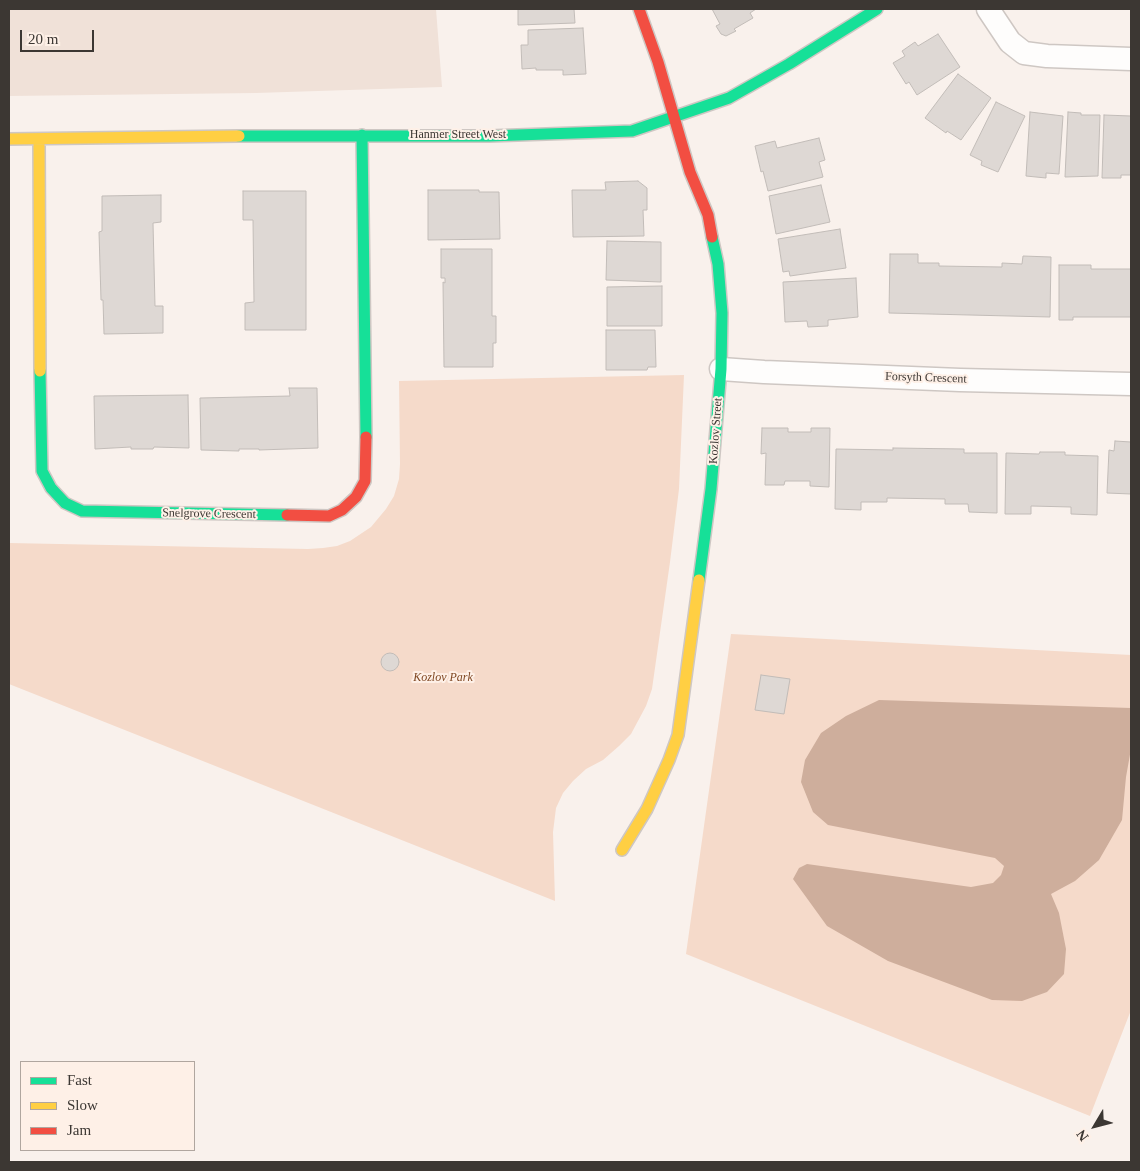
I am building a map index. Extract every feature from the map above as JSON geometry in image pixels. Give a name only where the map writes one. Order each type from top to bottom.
[{"type":"street","name":"Kozlov Street","points":[[622,850],[647,809],[669,760],[678,734],[712,489],[721,369],[722,312],[718,264],[708,215],[690,172],[658,62],[638,9]]},
{"type":"street","name":"Hanmer Street West","points":[[9,139],[362,135],[489,136],[632,131],[729,98],[789,64],[877,9]]},
{"type":"street","points":[[988,9],[1010,42],[1024,53],[1047,56],[1131,59]]},
{"type":"street","name":"Snelgrove Crescent","points":[[39,139],[41,452],[42,471],[51,488],[65,504],[82,511],[329,516],[342,510],[356,497],[365,481],[362,135]]},
{"type":"street","name":"Forsyth Crescent","points":[[721,369],[911,378],[1131,384]]},
{"type":"shaded area","points":[[9,9],[436,9],[442,87],[256,93],[9,96]]},
{"type":"shaded area","points":[[879,700],[1131,708],[1131,749],[1122,820],[1099,860],[1075,881],[1051,894],[1059,913],[1066,949],[1064,974],[1047,992],[1022,1001],[992,1000],[888,961],[827,926],[793,879],[799,868],[807,864],[971,887],[993,883],[1001,875],[1004,866],[995,858],[828,825],[813,812],[801,782],[805,760],[821,733],[846,716]]},
{"type":"green space","name":"Kozlov Park","points":[[684,375],[679,489],[652,689],[646,706],[631,734],[603,760],[586,769],[573,781],[563,793],[556,808],[553,832],[555,901],[9,684],[9,543],[308,549],[337,546],[350,541],[371,527],[394,496],[399,479],[400,464],[399,381]]},
{"type":"green space","points":[[731,634],[1131,655],[1131,1010],[1090,1116],[686,954]]},
{"type":"building","points":[[518,9],[574,9],[575,23],[518,25]]},
{"type":"building","points":[[712,9],[756,9],[750,13],[753,18],[726,36],[721,34],[716,26],[720,24]]},
{"type":"building","points":[[583,28],[586,74],[563,75],[563,70],[522,69],[521,45],[528,45],[528,30]]},
{"type":"building","points":[[938,34],[960,67],[917,95],[909,82],[906,84],[893,63],[905,56],[902,51],[915,42],[918,46]]},
{"type":"building","points":[[958,74],[991,98],[961,140],[947,131],[946,133],[925,118]]},
{"type":"building","points":[[996,102],[1025,116],[998,172],[981,165],[982,161],[970,155]]},
{"type":"building","points":[[1030,112],[1063,116],[1059,174],[1046,173],[1046,178],[1026,176]]},
{"type":"building","points":[[1068,112],[1081,113],[1081,115],[1100,115],[1098,176],[1065,177]]},
{"type":"building","points":[[1104,115],[1131,116],[1131,175],[1121,175],[1121,178],[1102,178]]},
{"type":"building","points":[[819,138],[825,160],[819,162],[823,177],[768,191],[755,146],[775,141],[777,148]]},
{"type":"building","points":[[638,181],[647,188],[647,210],[643,210],[644,236],[573,237],[572,190],[606,190],[605,182]]},
{"type":"building","points":[[821,185],[830,222],[776,234],[769,196]]},
{"type":"building","points":[[428,190],[499,192],[500,239],[428,240]]},
{"type":"building","points":[[243,191],[306,191],[306,330],[245,330],[245,303],[254,302],[253,220],[243,220]]},
{"type":"building","points":[[161,195],[161,222],[153,223],[155,306],[163,306],[163,333],[104,334],[99,232],[102,231],[102,196]]},
{"type":"building","points":[[840,229],[846,268],[790,276],[789,271],[783,272],[778,239]]},
{"type":"building","points":[[607,241],[661,242],[661,282],[606,280]]},
{"type":"building","points":[[441,249],[492,249],[492,316],[496,316],[496,343],[493,343],[493,367],[444,367],[443,282],[445,283],[445,278],[441,278]]},
{"type":"building","points":[[890,254],[918,254],[918,263],[939,263],[939,266],[1002,267],[1002,263],[1022,264],[1023,256],[1051,257],[1050,317],[889,313]]},
{"type":"building","points":[[1059,265],[1091,265],[1091,269],[1131,269],[1131,317],[1073,317],[1073,320],[1059,320]]},
{"type":"building","points":[[856,278],[858,317],[828,320],[828,326],[808,327],[807,321],[785,322],[783,282]]},
{"type":"building","points":[[662,286],[662,326],[607,326],[607,287]]},
{"type":"building","points":[[606,330],[655,330],[656,367],[648,367],[647,370],[606,370]]},
{"type":"building","points":[[289,388],[317,388],[318,448],[239,449],[239,451],[201,450],[200,398],[290,396]]},
{"type":"building","points":[[188,395],[189,448],[154,447],[153,449],[131,449],[131,447],[95,449],[94,396]]},
{"type":"building","points":[[762,428],[788,428],[788,432],[811,432],[811,428],[830,428],[829,487],[810,486],[810,481],[785,481],[784,485],[765,485],[766,453],[761,454]]},
{"type":"building","points":[[1115,441],[1131,442],[1131,494],[1107,493],[1109,450],[1114,451]]},
{"type":"building","points":[[893,448],[964,449],[964,453],[997,453],[997,513],[969,512],[968,504],[945,504],[945,499],[887,498],[887,502],[861,502],[861,510],[835,509],[836,449],[893,450]]},
{"type":"building","points":[[1040,452],[1065,452],[1065,455],[1098,456],[1097,515],[1071,514],[1071,507],[1031,506],[1031,514],[1005,514],[1006,453],[1039,454]]},
{"type":"building","points":[[386,653],[394,653],[399,658],[397,669],[386,671],[381,666],[381,658]]},
{"type":"building","points":[[761,675],[790,679],[784,714],[755,710]]},
{"type":"traffic: fast","points":[[239,136],[489,136],[632,131],[729,98],[789,64],[877,9]]},
{"type":"traffic: fast","points":[[362,135],[366,437]]},
{"type":"traffic: fast","points":[[699,580],[711,489],[721,369],[722,313],[718,264],[712,237]]},
{"type":"traffic: fast","points":[[40,371],[42,471],[51,488],[65,503],[82,511],[287,515]]},
{"type":"traffic: slow","points":[[9,139],[239,136]]},
{"type":"traffic: slow","points":[[39,139],[40,371]]},
{"type":"traffic: slow","points":[[622,850],[647,809],[678,735],[699,580]]},
{"type":"traffic: jam","points":[[639,9],[658,62],[690,172],[708,215],[712,237]]},
{"type":"traffic: jam","points":[[287,515],[329,516],[342,510],[356,497],[365,481],[366,437]]}]
